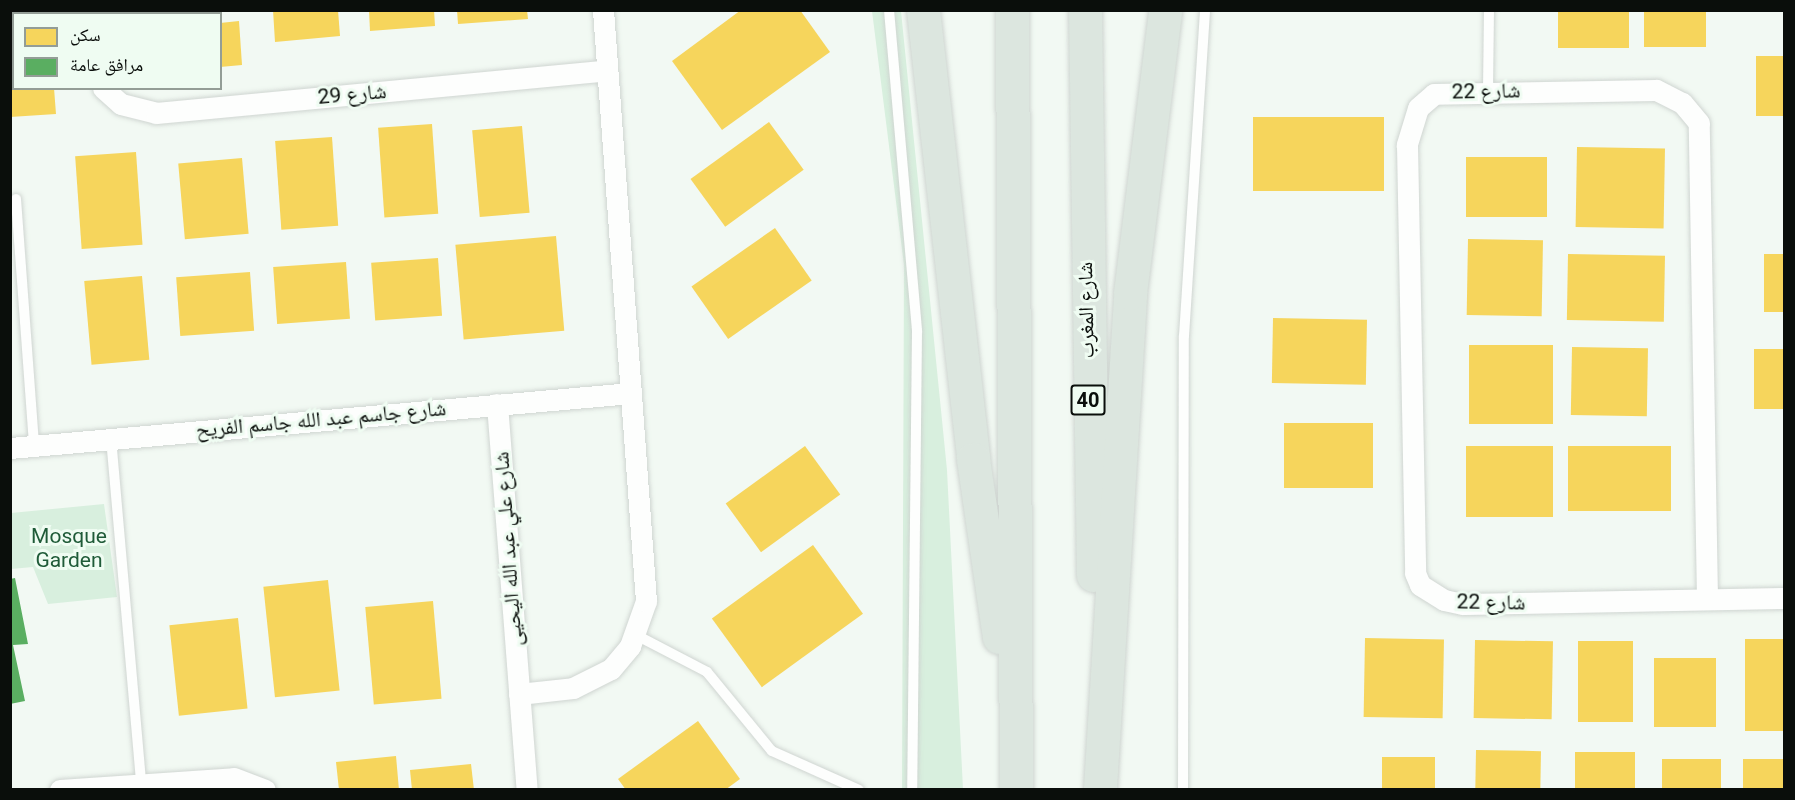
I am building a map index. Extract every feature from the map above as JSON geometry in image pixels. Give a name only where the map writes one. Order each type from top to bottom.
[{"type":"highway","points":[[923,10],[973,459],[1016,753]]},
{"type":"highway","points":[[1012,10],[1016,789]]},
{"type":"highway","name":"شارع المغرب","points":[[1085,10],[1085,302],[1100,789]]},
{"type":"highway","points":[[1100,789],[1130,293],[1165,10]]},
{"type":"street","points":[[519,694],[588,683],[622,657],[636,635],[647,584],[603,10]]},
{"type":"street","name":"شارع 29","points":[[106,90],[121,104],[156,113],[608,70]]},
{"type":"street","name":"شارع 22","points":[[1707,598],[1699,123],[1682,103],[1656,90],[1488,91],[1434,94],[1418,108],[1407,136],[1418,580],[1435,596],[1463,604],[1785,598]]},
{"type":"street","name":"شارع جاسم عبد الله جاسم الفريح","points":[[10,448],[631,393]]},
{"type":"street","name":"شارع علي عبد الله اليحيى","points":[[496,404],[527,789]]},
{"type":"street","points":[[60,789],[234,778],[265,789]]},
{"type":"lane","points":[[889,10],[917,331],[912,789]]},
{"type":"lane","points":[[1183,789],[1186,293],[1205,10]]},
{"type":"lane","points":[[1488,91],[1489,10]]},
{"type":"lane","points":[[16,200],[34,446]]},
{"type":"lane","points":[[111,438],[141,783]]},
{"type":"lane","points":[[636,635],[707,672],[772,751],[859,789]]},
{"type":"green space","points":[[872,11],[901,11],[947,470],[963,789],[902,789],[904,265]]},
{"type":"green space","name":"Mosque Garden","points":[[104,504],[117,597],[48,604],[33,567],[11,569],[11,513]]},
{"type":"building: سكن","points":[[10,10],[54,10],[54,12],[12,12],[10,32]]},
{"type":"building: سكن","points":[[273,10],[338,10],[340,36],[275,42]]},
{"type":"building: سكن","points":[[369,10],[434,10],[435,26],[370,31]]},
{"type":"building: سكن","points":[[457,10],[527,10],[528,19],[458,24]]},
{"type":"building: سكن","points":[[741,10],[800,10],[830,52],[722,130],[672,61]]},
{"type":"building: سكن","points":[[1558,10],[1629,10],[1629,48],[1558,48]]},
{"type":"building: سكن","points":[[1644,10],[1706,10],[1706,47],[1644,47]]},
{"type":"building: سكن","points":[[239,21],[242,65],[222,67],[222,23]]},
{"type":"building: سكن","points":[[1756,56],[1784,56],[1784,116],[1756,116]]},
{"type":"building: سكن","points":[[12,88],[54,90],[56,114],[10,117]]},
{"type":"building: سكن","points":[[1253,117],[1384,117],[1384,191],[1253,191]]},
{"type":"building: سكن","points":[[769,122],[804,170],[725,227],[691,179]]},
{"type":"building: سكن","points":[[432,124],[438,214],[384,218],[378,128]]},
{"type":"building: سكن","points":[[522,126],[530,213],[480,217],[472,130]]},
{"type":"building: سكن","points":[[332,137],[338,226],[281,230],[275,141]]},
{"type":"building: سكن","points":[[1577,147],[1665,149],[1664,229],[1576,227]]},
{"type":"building: سكن","points":[[136,152],[142,245],[82,249],[75,156]]},
{"type":"building: سكن","points":[[1466,157],[1547,157],[1547,217],[1466,217]]},
{"type":"building: سكن","points":[[242,158],[249,234],[185,239],[178,164]]},
{"type":"building: سكن","points":[[775,228],[812,280],[728,339],[691,287]]},
{"type":"building: سكن","points":[[556,236],[564,331],[464,339],[455,245]]},
{"type":"building: سكن","points":[[1468,239],[1543,240],[1542,316],[1467,315]]},
{"type":"building: سكن","points":[[1568,254],[1665,256],[1664,322],[1567,320]]},
{"type":"building: سكن","points":[[1764,254],[1784,254],[1784,312],[1764,312]]},
{"type":"building: سكن","points":[[438,258],[442,316],[375,321],[371,263]]},
{"type":"building: سكن","points":[[346,262],[350,319],[277,324],[273,267]]},
{"type":"building: سكن","points":[[250,272],[254,331],[180,336],[176,277]]},
{"type":"building: سكن","points":[[142,276],[149,360],[92,365],[84,281]]},
{"type":"building: سكن","points":[[1273,318],[1367,320],[1366,385],[1272,383]]},
{"type":"building: سكن","points":[[1469,345],[1553,345],[1553,424],[1469,424]]},
{"type":"building: سكن","points":[[1572,347],[1648,348],[1647,416],[1571,415]]},
{"type":"building: سكن","points":[[1754,349],[1784,349],[1784,409],[1754,409]]},
{"type":"building: سكن","points":[[1284,423],[1373,423],[1373,488],[1284,488]]},
{"type":"building: سكن","points":[[805,446],[840,495],[761,552],[726,504]]},
{"type":"building: سكن","points":[[1466,446],[1553,446],[1553,517],[1466,517]]},
{"type":"building: سكن","points":[[1568,446],[1671,446],[1671,511],[1568,511]]},
{"type":"building: سكن","points":[[813,545],[863,614],[762,687],[712,618]]},
{"type":"building: سكن","points":[[328,580],[340,690],[275,697],[263,587]]},
{"type":"building: سكن","points":[[433,601],[442,699],[374,705],[365,607]]},
{"type":"building: سكن","points":[[238,618],[248,709],[179,716],[169,625]]},
{"type":"building: سكن","points":[[1365,638],[1444,639],[1443,718],[1364,717]]},
{"type":"building: سكن","points":[[1745,639],[1784,639],[1784,731],[1745,731]]},
{"type":"building: سكن","points":[[1475,640],[1553,641],[1552,719],[1474,718]]},
{"type":"building: سكن","points":[[1578,641],[1633,641],[1633,722],[1578,722]]},
{"type":"building: سكن","points":[[1654,658],[1716,658],[1716,727],[1654,727]]},
{"type":"building: سكن","points":[[698,721],[740,779],[725,790],[626,790],[618,779]]},
{"type":"building: سكن","points":[[1476,750],[1541,751],[1540,790],[1475,790]]},
{"type":"building: سكن","points":[[1575,752],[1635,752],[1635,790],[1575,790]]},
{"type":"building: سكن","points":[[396,756],[399,790],[339,790],[336,762]]},
{"type":"building: سكن","points":[[1382,757],[1435,757],[1435,790],[1382,790]]},
{"type":"building: سكن","points":[[1662,759],[1721,759],[1721,790],[1662,790]]},
{"type":"building: سكن","points":[[1743,759],[1784,759],[1784,790],[1743,790]]},
{"type":"building: سكن","points":[[471,764],[474,790],[412,790],[410,770]]},
{"type":"building: مرافق عامة","points":[[15,578],[28,644],[13,645],[25,701],[10,704],[10,579]]}]
